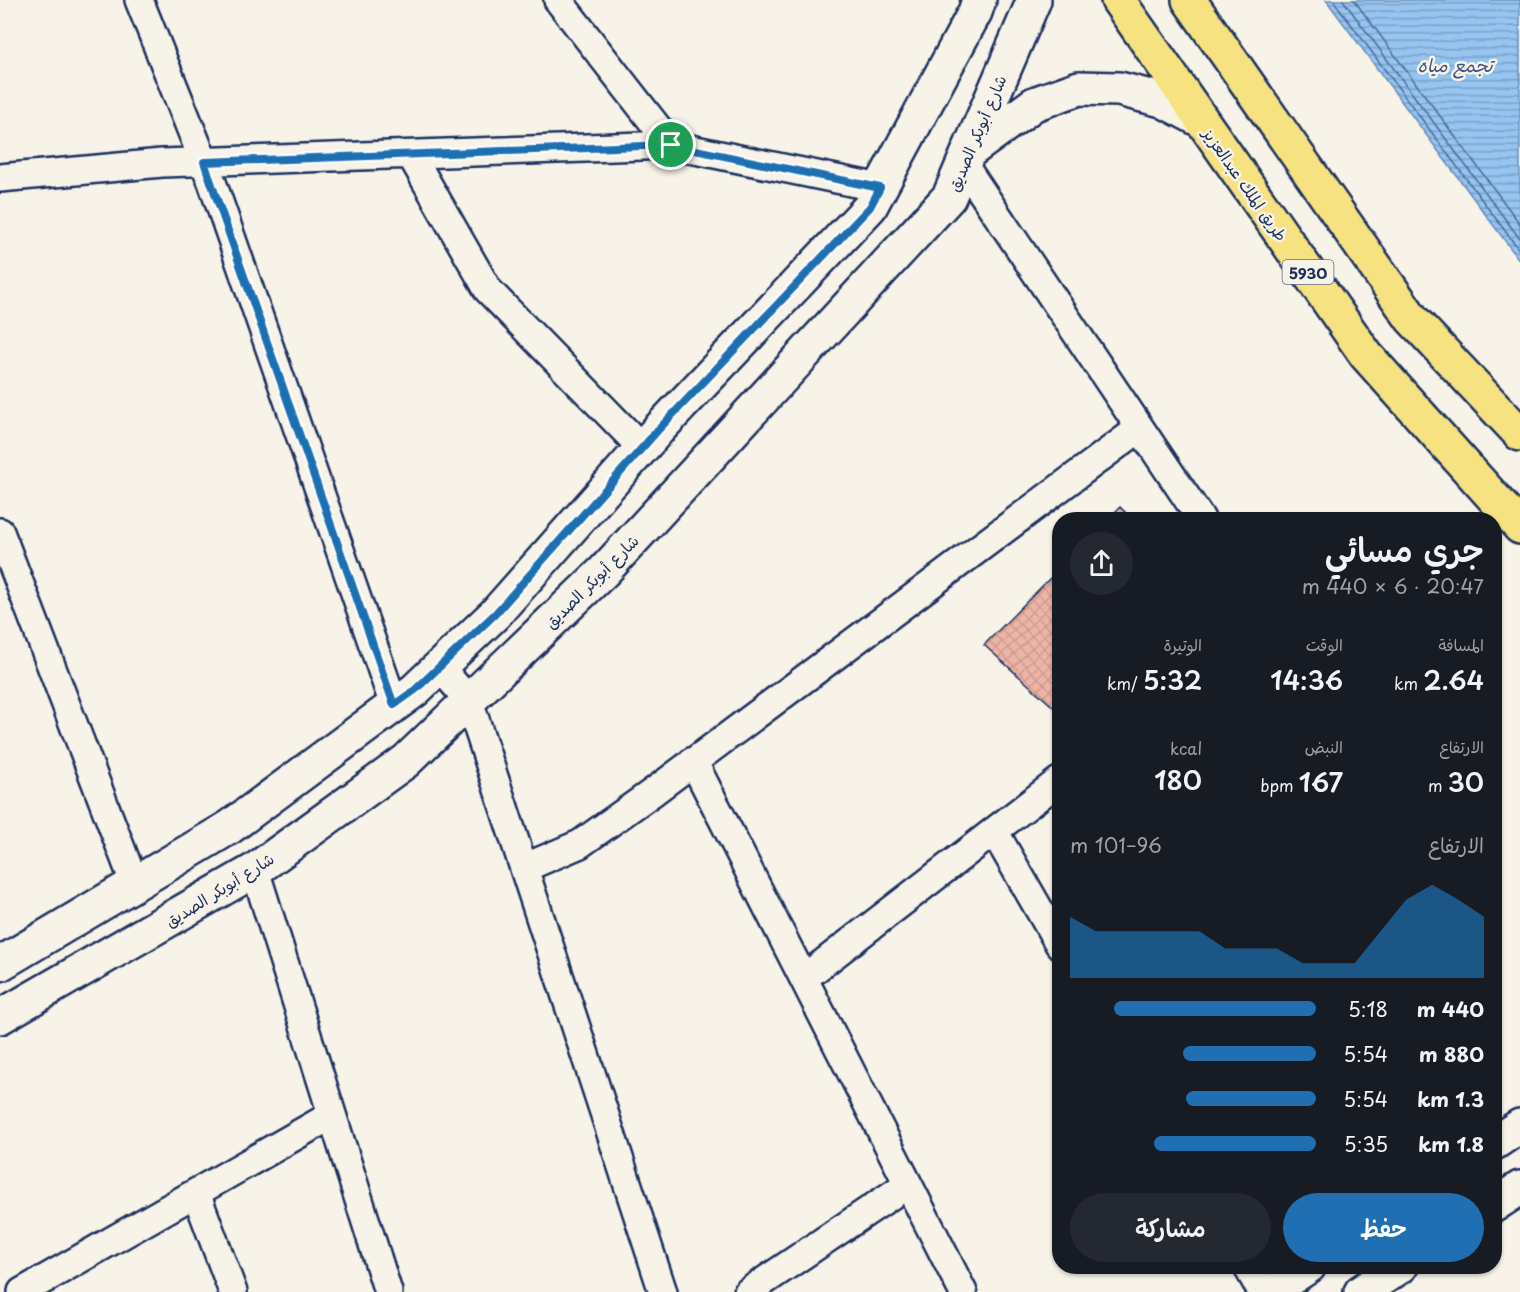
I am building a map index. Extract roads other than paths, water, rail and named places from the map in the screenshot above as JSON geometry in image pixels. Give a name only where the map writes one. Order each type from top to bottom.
[{"type":"main road","name":"طريق الملك عبدالعزيز","points":[[1118,0],[1366,355],[1520,527]]},
{"type":"main road","points":[[1188,0],[1412,319],[1520,434]]},
{"type":"street","points":[[139,0],[204,162],[394,705]]},
{"type":"street","points":[[558,0],[671,145]]},
{"type":"street","name":"شارع أبوبكر الصديق","points":[[0,1017],[255,870],[406,761],[604,571],[949,197],[1034,0]]},
{"type":"street","points":[[0,964],[230,828],[415,690],[495,614],[642,448],[870,207],[972,9]]},
{"type":"street","points":[[1196,512],[966,158],[1034,104],[1079,88],[1119,89],[1162,100],[1202,121]]},
{"type":"street","points":[[0,178],[162,164],[671,145],[880,188]]},
{"type":"street","points":[[411,155],[488,291],[642,448]]},
{"type":"street","points":[[524,868],[580,844],[1140,428]]},
{"type":"street","points":[[0,532],[135,885]]},
{"type":"street","points":[[440,667],[469,700],[663,1292]]},
{"type":"street","points":[[693,761],[963,1292]]},
{"type":"street","points":[[804,978],[1052,786]]},
{"type":"street","points":[[994,831],[1052,932]]},
{"type":"street","points":[[255,870],[388,1292]]},
{"type":"street","points":[[22,1292],[332,1115]]},
{"type":"street","points":[[1502,1138],[1520,1126]]},
{"type":"street","points":[[748,1292],[908,1184]]},
{"type":"street","points":[[1502,1200],[1520,1188]]},
{"type":"street","points":[[196,1193],[233,1292]]},
{"type":"street","points":[[1252,1274],[1262,1292]]},
{"type":"street","points":[[1270,1292],[1297,1274]]},
{"type":"street","points":[[1361,1292],[1389,1274]]},
{"type":"water","name":"تجمع مياه","points":[[1326,0],[1520,0],[1520,261]]}]
